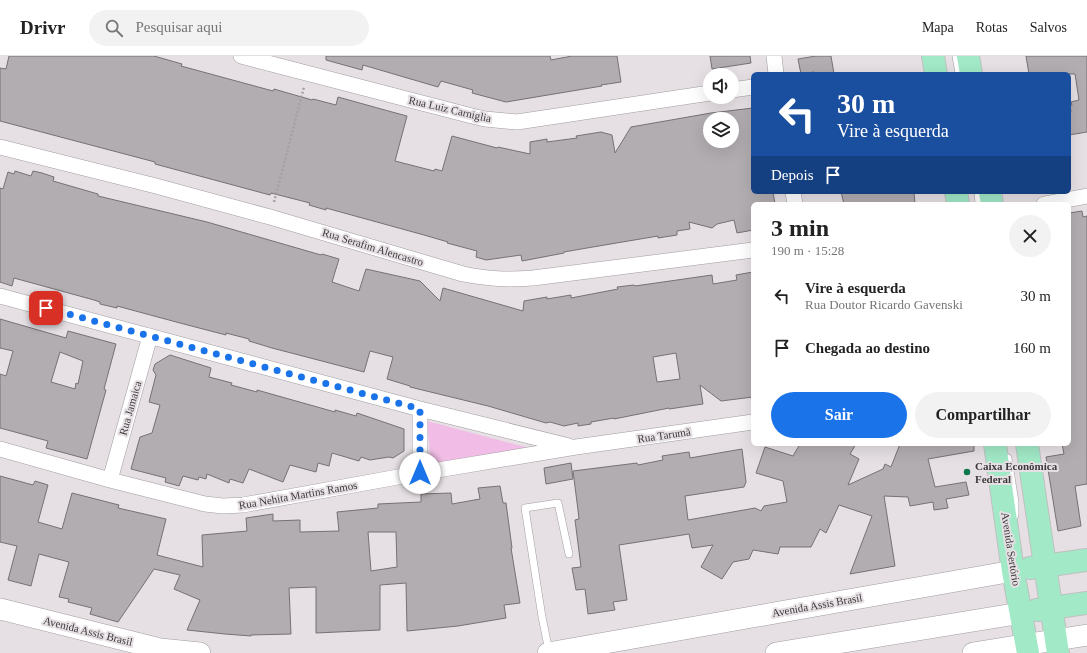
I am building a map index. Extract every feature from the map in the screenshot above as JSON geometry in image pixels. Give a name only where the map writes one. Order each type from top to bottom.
[{"type":"main road","points":[[933,56],[936,72]]},
{"type":"main road","points":[[968,56],[971,72]]},
{"type":"main road","name":"Avenida Sertório","points":[[1010,446],[1044,566],[1057,646]]},
{"type":"main road","name":"Avenida Sertório","points":[[1010,446],[1014,571],[1027,649]]},
{"type":"main road","name":"Avenida Assis Brasil","points":[[549,653],[1014,571],[1087,560]]},
{"type":"main road","points":[[776,653],[1087,603]]},
{"type":"main road","name":"Avenida Assis Brasil","points":[[0,609],[160,649],[200,653]]},
{"type":"main road","points":[[973,653],[1057,646],[1087,635]]},
{"type":"street","name":"Rua Luiz Carniglia","points":[[241,56],[472,116],[485,119],[517,122],[703,94]]},
{"type":"street","points":[[774,56],[776,72]]},
{"type":"street","points":[[739,89],[751,87]]},
{"type":"street","name":"Rua Serafim Alencastro","points":[[0,147],[270,216],[463,274],[505,280],[533,278],[751,250]]},
{"type":"street","points":[[1055,202],[1087,196]]},
{"type":"street","points":[[0,296],[420,409],[576,447]]},
{"type":"street","name":"Rua Jamaica","points":[[110,480],[150,336]]},
{"type":"street","points":[[420,409],[420,473]]},
{"type":"street","name":"Rua Tarumã","points":[[576,447],[751,422]]},
{"type":"street","name":"Rua Nehita Martins Ramos","points":[[0,449],[110,480],[205,504],[223,506],[243,505],[576,447]]},
{"type":"lane","points":[[956,56],[959,72]]},
{"type":"lane","points":[[549,653],[525,508],[558,504],[568,554]]},
{"type":"lane","points":[[1030,515],[1044,566]]},
{"type":"path","points":[[270,216],[308,73]]},
{"type":"shaded area","points":[[427,421],[529,448],[431,464]]},
{"type":"building","points":[[9,56],[154,56],[182,64],[181,66],[312,100],[336,105],[338,97],[407,116],[395,161],[434,171],[435,169],[442,171],[452,136],[497,148],[530,154],[530,142],[547,139],[547,142],[577,138],[576,136],[601,132],[612,135],[615,153],[631,127],[703,114],[703,148],[739,148],[739,112],[719,112],[751,108],[751,194],[773,194],[775,202],[751,202],[751,230],[737,233],[734,220],[717,224],[712,228],[689,222],[690,229],[677,231],[677,235],[658,238],[658,236],[564,252],[522,261],[521,255],[486,260],[476,257],[477,251],[424,235],[326,208],[326,210],[309,205],[310,203],[271,193],[270,195],[155,164],[155,162],[0,121],[0,68],[6,69]]},
{"type":"building","points":[[326,56],[550,56],[551,60],[572,56],[617,56],[621,82],[506,102],[472,93],[473,90],[441,81],[438,87],[363,65],[362,70],[326,60]]},
{"type":"building","points":[[710,56],[750,56],[751,63],[712,68]]},
{"type":"building","points":[[816,56],[831,56],[834,72],[801,72],[798,59]]},
{"type":"building","points":[[1026,56],[1087,56],[1087,132],[1071,135],[1071,102],[1079,100],[1075,74],[1071,74],[1071,72],[1029,72]]},
{"type":"building","points":[[15,171],[31,176],[33,171],[42,173],[54,177],[53,181],[98,194],[98,196],[207,222],[339,259],[332,282],[359,291],[366,269],[420,281],[440,301],[443,288],[523,311],[524,301],[547,297],[547,299],[571,295],[571,298],[618,289],[617,287],[635,286],[712,275],[713,284],[737,280],[736,275],[751,272],[751,397],[721,401],[700,385],[703,404],[669,408],[591,422],[591,424],[578,426],[578,423],[564,426],[550,422],[546,423],[488,406],[410,387],[387,379],[393,357],[370,351],[364,372],[272,348],[249,341],[249,339],[226,333],[226,335],[117,306],[117,308],[100,304],[100,302],[94,300],[14,278],[12,286],[0,282],[0,188],[3,189],[8,172],[14,174]],"holes":[[[676,353],[680,379],[657,382],[653,357]]]},
{"type":"building","points":[[842,194],[914,194],[915,202],[844,202]]},
{"type":"building","points":[[1082,211],[1083,217],[1087,216],[1087,484],[1075,486],[1081,526],[1058,531],[1046,457],[1064,454],[1062,446],[1071,446],[1071,213]]},
{"type":"building","points":[[0,319],[66,338],[68,331],[116,344],[104,389],[106,390],[87,459],[46,448],[48,441],[0,428],[0,374],[6,376],[13,351],[0,348]],"holes":[[[60,352],[83,361],[78,384],[76,383],[75,389],[51,382]]]},
{"type":"building","points":[[170,355],[211,368],[209,377],[232,383],[231,385],[257,392],[257,390],[335,412],[335,410],[356,416],[357,413],[404,429],[404,451],[393,458],[389,457],[370,460],[361,457],[359,461],[332,453],[329,466],[318,463],[316,472],[290,465],[283,482],[249,469],[243,483],[230,479],[229,483],[207,474],[206,479],[199,477],[198,480],[183,476],[179,486],[165,482],[166,478],[131,469],[140,437],[152,433],[160,405],[149,402],[156,375],[153,370],[155,364]]},
{"type":"building","points":[[799,446],[855,446],[850,454],[859,459],[848,485],[883,469],[885,464],[891,467],[899,446],[974,446],[974,451],[928,459],[935,487],[966,482],[969,495],[946,499],[948,508],[934,510],[933,502],[910,506],[908,497],[884,496],[895,566],[850,574],[872,516],[839,505],[826,533],[820,529],[811,547],[780,547],[778,554],[753,550],[749,559],[733,562],[722,579],[701,567],[713,545],[692,548],[689,534],[619,545],[627,600],[613,602],[615,610],[588,614],[585,589],[576,590],[572,568],[581,567],[575,520],[579,519],[573,471],[637,463],[638,465],[663,460],[662,456],[689,452],[690,458],[742,449],[746,482],[744,487],[685,496],[688,520],[755,508],[761,511],[764,506],[787,502],[783,481],[756,473],[765,447],[793,456]]},
{"type":"building","points":[[571,463],[573,479],[546,484],[544,468]]},
{"type":"building","points":[[0,476],[33,485],[35,481],[48,485],[38,522],[62,529],[72,493],[119,505],[118,508],[166,519],[157,555],[203,567],[202,535],[247,531],[246,518],[273,514],[273,521],[300,520],[300,532],[339,531],[337,512],[378,508],[378,504],[421,502],[421,494],[451,493],[452,504],[480,499],[478,488],[500,486],[503,503],[506,503],[511,548],[520,603],[504,605],[506,618],[458,626],[407,631],[406,583],[380,585],[380,630],[316,633],[316,587],[289,588],[291,634],[251,636],[225,634],[187,630],[200,600],[174,589],[180,575],[154,569],[118,622],[90,614],[92,608],[68,602],[69,599],[59,597],[69,562],[39,554],[31,586],[8,580],[17,546],[0,542]],"holes":[[[368,532],[396,532],[397,567],[371,571]]]},
{"type":"place","name":"Caixa Econômica Federal","points":[[967,472]]},
{"type":"route","points":[[46,308],[420,409],[420,473]]}]
